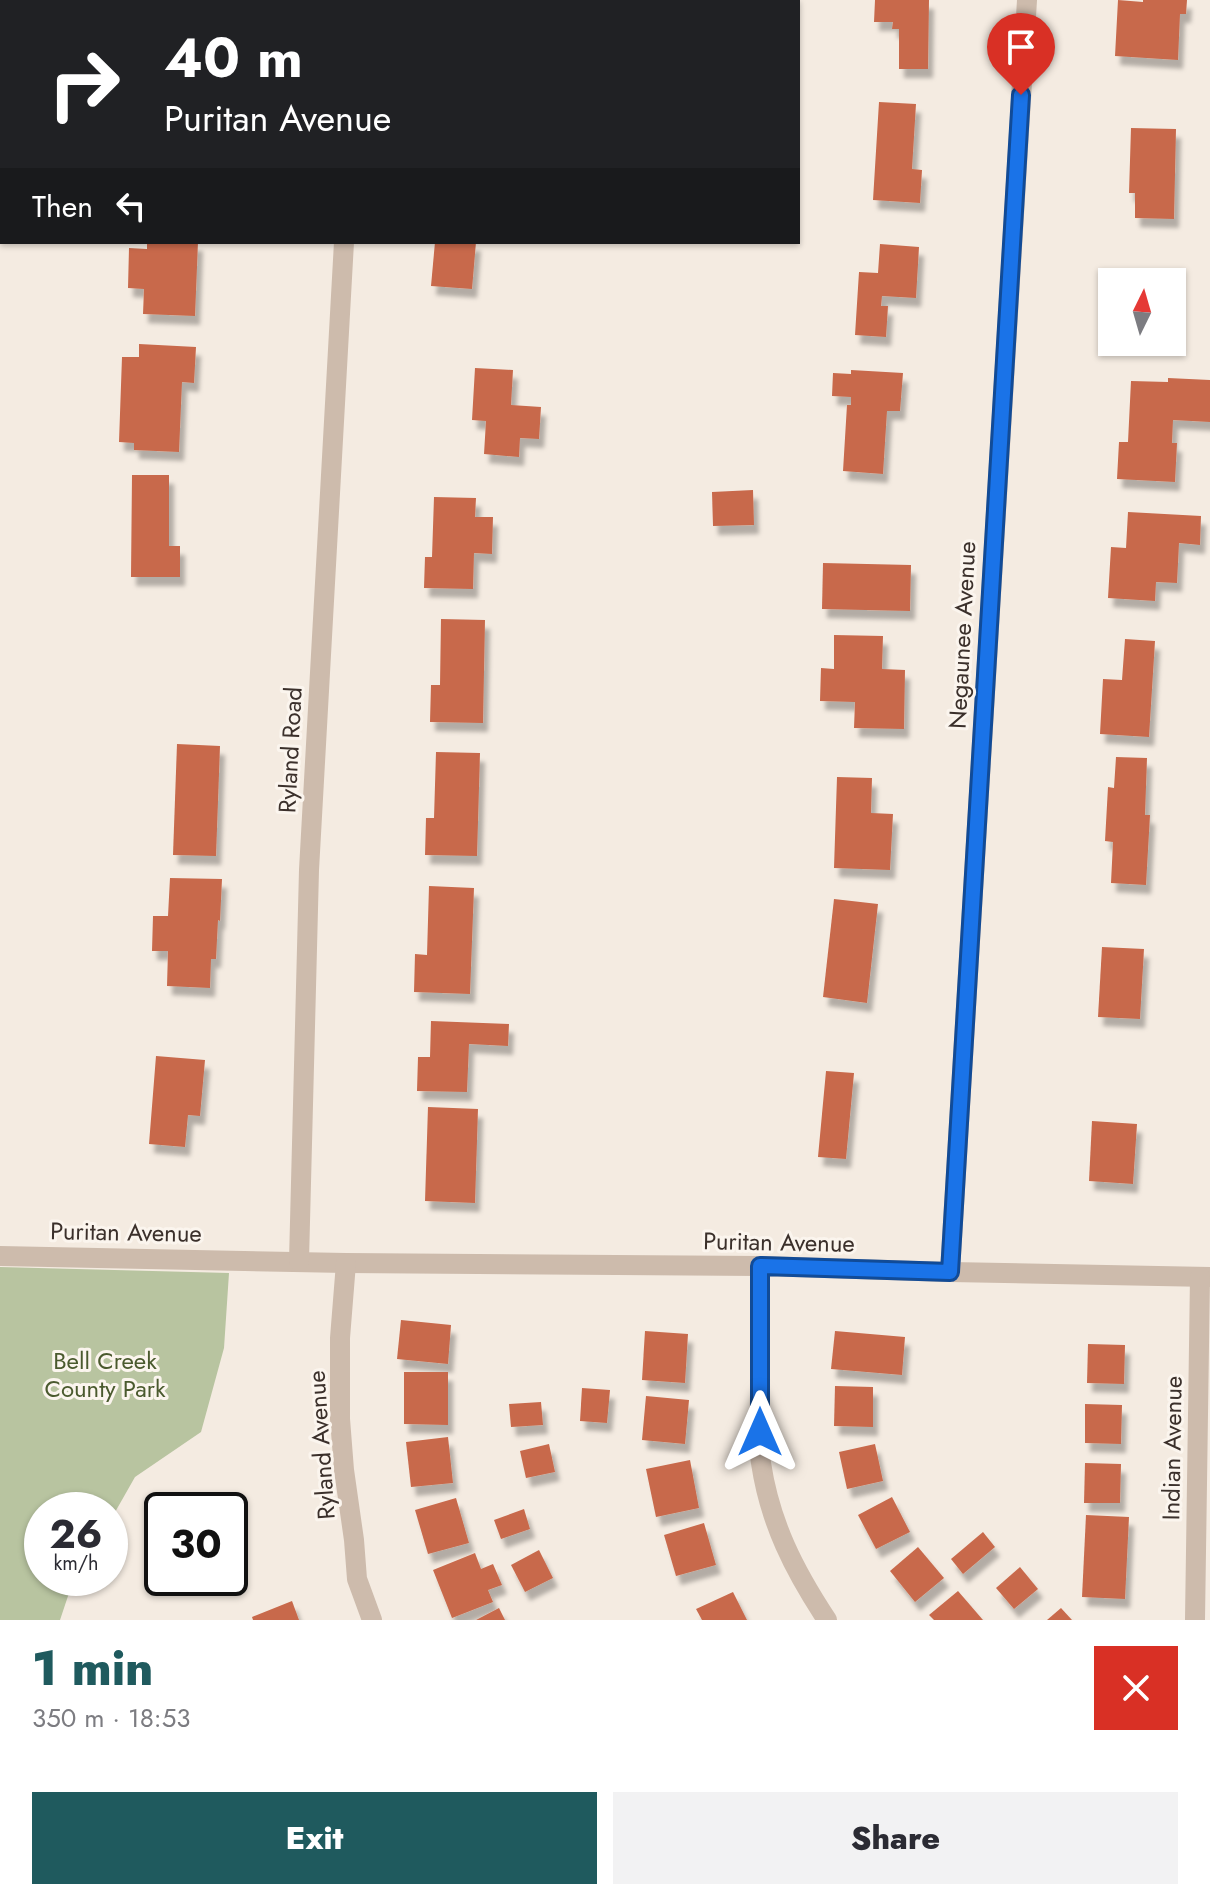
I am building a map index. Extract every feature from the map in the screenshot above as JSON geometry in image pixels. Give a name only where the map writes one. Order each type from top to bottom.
[{"type":"street","name":"Negaunee Avenue","points":[[950,1272],[1027,0]]},
{"type":"street","name":"Ryland Road","points":[[299,1261],[309,870],[344,244]]},
{"type":"street","name":"Puritan Avenue","points":[[0,1256],[346,1263],[760,1266],[1205,1277]]},
{"type":"street","name":"Ryland Avenue","points":[[346,1263],[340,1338],[340,1419],[357,1579],[372,1620]]},
{"type":"street","points":[[760,1266],[760,1460],[767,1493],[788,1555],[827,1620]]},
{"type":"street","name":"Indian Avenue","points":[[1195,1620],[1205,1277]]},
{"type":"green space","name":"Bell Creek County Park","points":[[0,1267],[229,1273],[224,1348],[201,1432],[135,1477],[126,1492],[24,1492],[24,1596],[68,1596],[60,1620],[0,1620]]},
{"type":"building","points":[[875,0],[929,0],[928,69],[899,69],[899,29],[892,29],[893,22],[874,22]]},
{"type":"building","points":[[1118,0],[1187,0],[1186,14],[1180,14],[1178,60],[1115,56]]},
{"type":"building","points":[[879,102],[916,104],[912,169],[922,170],[920,203],[873,200]]},
{"type":"building","points":[[1131,128],[1176,129],[1174,219],[1135,218],[1135,193],[1129,193]]},
{"type":"building","points":[[147,244],[198,244],[195,316],[143,314],[144,289],[128,288],[129,248],[147,249]]},
{"type":"building","points":[[435,244],[476,244],[472,289],[431,286]]},
{"type":"building","points":[[880,244],[919,247],[916,298],[882,296],[881,306],[888,306],[886,337],[855,335],[859,272],[878,273]]},
{"type":"building","points":[[139,344],[196,347],[194,383],[182,382],[179,452],[134,450],[134,443],[119,442],[122,357],[139,357]]},
{"type":"building","points":[[475,368],[513,370],[511,405],[541,407],[539,439],[520,438],[519,457],[484,454],[486,421],[472,420]]},
{"type":"building","points":[[851,370],[903,373],[900,411],[887,411],[883,474],[843,471],[847,405],[851,405],[851,397],[832,396],[833,373],[851,374]]},
{"type":"building","points":[[1168,378],[1210,380],[1210,422],[1173,420],[1172,443],[1177,443],[1175,482],[1117,479],[1119,442],[1128,442],[1131,381],[1168,382]]},
{"type":"building","points":[[132,475],[169,475],[169,546],[180,546],[180,577],[131,577]]},
{"type":"building","points":[[753,490],[754,525],[713,526],[712,492]]},
{"type":"building","points":[[434,497],[476,498],[475,517],[493,517],[492,554],[474,553],[473,589],[424,588],[425,557],[432,557]]},
{"type":"building","points":[[1128,512],[1201,516],[1200,545],[1179,543],[1177,583],[1156,582],[1155,601],[1108,598],[1111,547],[1126,548]]},
{"type":"building","points":[[823,563],[911,565],[910,611],[822,609]]},
{"type":"building","points":[[441,619],[485,620],[483,723],[430,722],[431,685],[440,685]]},
{"type":"building","points":[[834,635],[883,636],[882,669],[905,670],[904,729],[854,728],[855,702],[820,701],[821,668],[834,669]]},
{"type":"building","points":[[1125,639],[1155,641],[1149,737],[1100,734],[1103,679],[1122,680]]},
{"type":"building","points":[[177,744],[220,746],[216,856],[173,855]]},
{"type":"building","points":[[436,752],[480,753],[477,856],[425,855],[426,818],[434,818]]},
{"type":"building","points":[[1116,757],[1147,758],[1145,815],[1150,815],[1146,885],[1111,883],[1113,842],[1105,841],[1108,787],[1114,788]]},
{"type":"building","points":[[837,777],[872,778],[871,813],[893,814],[890,870],[834,868]]},
{"type":"building","points":[[170,878],[222,879],[216,959],[211,959],[210,988],[167,986],[168,951],[152,951],[153,916],[168,916]]},
{"type":"building","points":[[429,886],[474,888],[470,994],[414,992],[415,954],[427,955]]},
{"type":"building","points":[[834,899],[878,904],[867,1003],[823,997]]},
{"type":"building","points":[[1102,947],[1144,949],[1140,1019],[1098,1017]]},
{"type":"building","points":[[431,1021],[509,1024],[508,1046],[469,1044],[467,1092],[417,1091],[418,1057],[430,1057]]},
{"type":"building","points":[[156,1056],[205,1060],[200,1116],[188,1115],[185,1147],[149,1144]]},
{"type":"building","points":[[826,1071],[854,1073],[846,1159],[818,1157]]},
{"type":"building","points":[[428,1107],[478,1109],[475,1203],[425,1201]]},
{"type":"building","points":[[1092,1121],[1137,1124],[1133,1184],[1089,1181]]},
{"type":"building","points":[[401,1320],[451,1325],[448,1364],[397,1359]]},
{"type":"building","points":[[645,1331],[688,1334],[685,1383],[642,1380]]},
{"type":"building","points":[[835,1331],[905,1337],[902,1375],[831,1369]]},
{"type":"building","points":[[1088,1344],[1125,1345],[1124,1384],[1087,1383]]},
{"type":"building","points":[[404,1372],[448,1372],[448,1425],[404,1424]]},
{"type":"building","points":[[835,1386],[873,1387],[873,1427],[834,1426]]},
{"type":"building","points":[[582,1388],[610,1390],[607,1423],[580,1421]]},
{"type":"building","points":[[646,1396],[689,1400],[685,1444],[642,1440]]},
{"type":"building","points":[[541,1402],[543,1425],[511,1427],[509,1404]]},
{"type":"building","points":[[1085,1404],[1122,1405],[1121,1444],[1085,1443]]},
{"type":"building","points":[[448,1437],[453,1483],[411,1487],[406,1442]]},
{"type":"building","points":[[549,1444],[555,1472],[526,1478],[520,1451]]},
{"type":"building","points":[[875,1444],[883,1481],[847,1489],[839,1452]]},
{"type":"building","points":[[690,1460],[699,1508],[656,1517],[646,1469]]},
{"type":"building","points":[[1085,1463],[1121,1464],[1120,1503],[1084,1503]]},
{"type":"building","points":[[892,1497],[910,1532],[876,1549],[858,1515]]},
{"type":"building","points":[[456,1498],[469,1543],[428,1554],[415,1510]]},
{"type":"building","points":[[524,1509],[530,1529],[501,1539],[494,1520]]},
{"type":"building","points":[[1086,1515],[1129,1517],[1125,1599],[1082,1597]]},
{"type":"building","points":[[704,1523],[716,1565],[676,1576],[664,1535]]},
{"type":"building","points":[[983,1532],[995,1547],[963,1574],[951,1559]]},
{"type":"building","points":[[918,1547],[944,1578],[915,1602],[890,1571]]},
{"type":"building","points":[[539,1550],[553,1578],[525,1592],[511,1565]]},
{"type":"building","points":[[475,1553],[481,1569],[493,1564],[502,1585],[488,1590],[493,1602],[452,1618],[433,1570]]},
{"type":"building","points":[[1020,1567],[1038,1589],[1014,1609],[996,1588]]},
{"type":"building","points":[[958,1591],[983,1620],[934,1620],[929,1615]]},
{"type":"building","points":[[733,1592],[747,1620],[702,1620],[696,1609]]},
{"type":"building","points":[[292,1601],[299,1620],[253,1620],[252,1617]]},
{"type":"building","points":[[499,1608],[505,1620],[476,1620]]},
{"type":"building","points":[[1061,1608],[1072,1620],[1047,1620]]},
{"type":"route","points":[[760,1432],[760,1266],[950,1272],[1021,95]]}]
